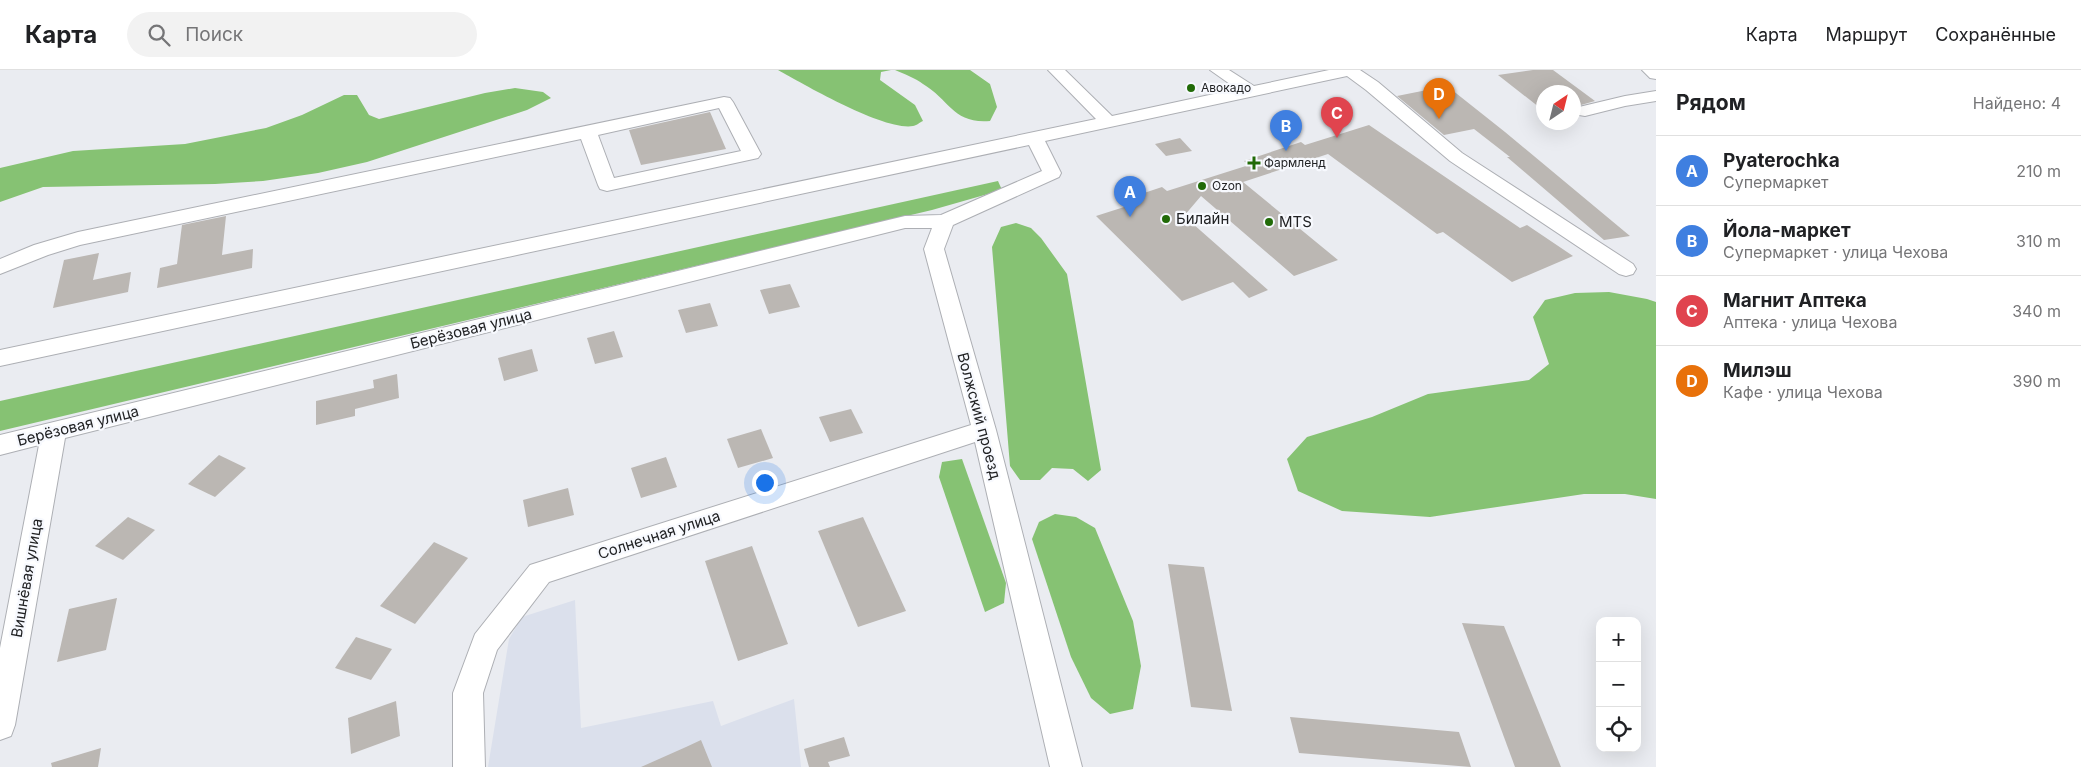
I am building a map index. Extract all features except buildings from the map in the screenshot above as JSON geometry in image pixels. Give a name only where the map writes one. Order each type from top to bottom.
[{"type":"street","points":[[1056,70],[1108,122]]},
{"type":"street","points":[[1218,70],[1252,92]]},
{"type":"street","points":[[0,358],[1351,70],[1456,157],[1626,269]]},
{"type":"street","points":[[1650,70],[1656,74]]},
{"type":"street","points":[[1585,111],[1625,101],[1656,96]]},
{"type":"street","points":[[0,267],[41,250],[78,239],[724,102],[752,154],[607,185],[588,132]]},
{"type":"street","points":[[944,221],[1052,174],[1035,138]]},
{"type":"street","name":"Волжский проезд","points":[[944,221],[934,250],[984,430],[1066,767]]},
{"type":"street","name":"Берёзовая улица","points":[[0,445],[905,222],[944,221]]},
{"type":"street","name":"Солнечная улица","points":[[469,767],[468,693],[485,643],[540,573],[984,430]]},
{"type":"street","name":"Вишнёвая улица","points":[[0,725],[54,432]]},
{"type":"shaded area","points":[[575,600],[581,728],[713,701],[721,726],[794,699],[801,767],[488,767],[509,639],[522,617]]},
{"type":"green space","points":[[778,70],[891,70],[881,72],[880,80],[915,105],[923,121],[913,126],[900,126],[883,121],[845,106]]},
{"type":"green space","points":[[895,70],[970,70],[990,84],[997,107],[990,121],[968,119],[953,110],[932,90]]},
{"type":"green space","points":[[515,88],[543,92],[551,98],[527,110],[367,162],[318,173],[263,181],[215,184],[43,187],[0,202],[0,168],[73,151],[185,144],[266,128],[302,115],[344,95],[357,95],[369,115],[379,119],[485,93]]},
{"type":"green space","points":[[998,181],[1002,190],[932,210],[0,431],[0,401]]},
{"type":"green space","points":[[1016,223],[1031,228],[1041,238],[1067,274],[1101,470],[1088,481],[1073,469],[1052,468],[1040,480],[1020,480],[1010,466],[992,247],[1001,227]]},
{"type":"green space","points":[[1609,292],[1656,302],[1656,499],[1625,494],[1584,494],[1430,517],[1342,511],[1298,491],[1287,459],[1307,437],[1372,417],[1428,394],[1529,380],[1549,364],[1533,317],[1545,300],[1575,293]]},
{"type":"green space","points":[[962,459],[1006,583],[1004,603],[985,612],[939,477],[942,462]]},
{"type":"green space","points":[[1055,514],[1076,517],[1095,528],[1133,621],[1141,666],[1133,709],[1110,714],[1091,698],[1071,657],[1032,539],[1039,522]]},
{"type":"place","name":"Авокадо","points":[[1191,88]]},
{"type":"place","name":"Милэш","points":[[1439,119]]},
{"type":"place","name":"Магнит Аптека","points":[[1337,138]]},
{"type":"place","name":"Йола-маркет","points":[[1286,151]]},
{"type":"place","name":"Фармленд","points":[[1254,163]]},
{"type":"place","name":"Ozon","points":[[1202,186]]},
{"type":"place","name":"Pyaterochka","points":[[1130,217]]},
{"type":"place","name":"Билайн","points":[[1166,219]]},
{"type":"place","name":"MTS","points":[[1269,222]]}]
